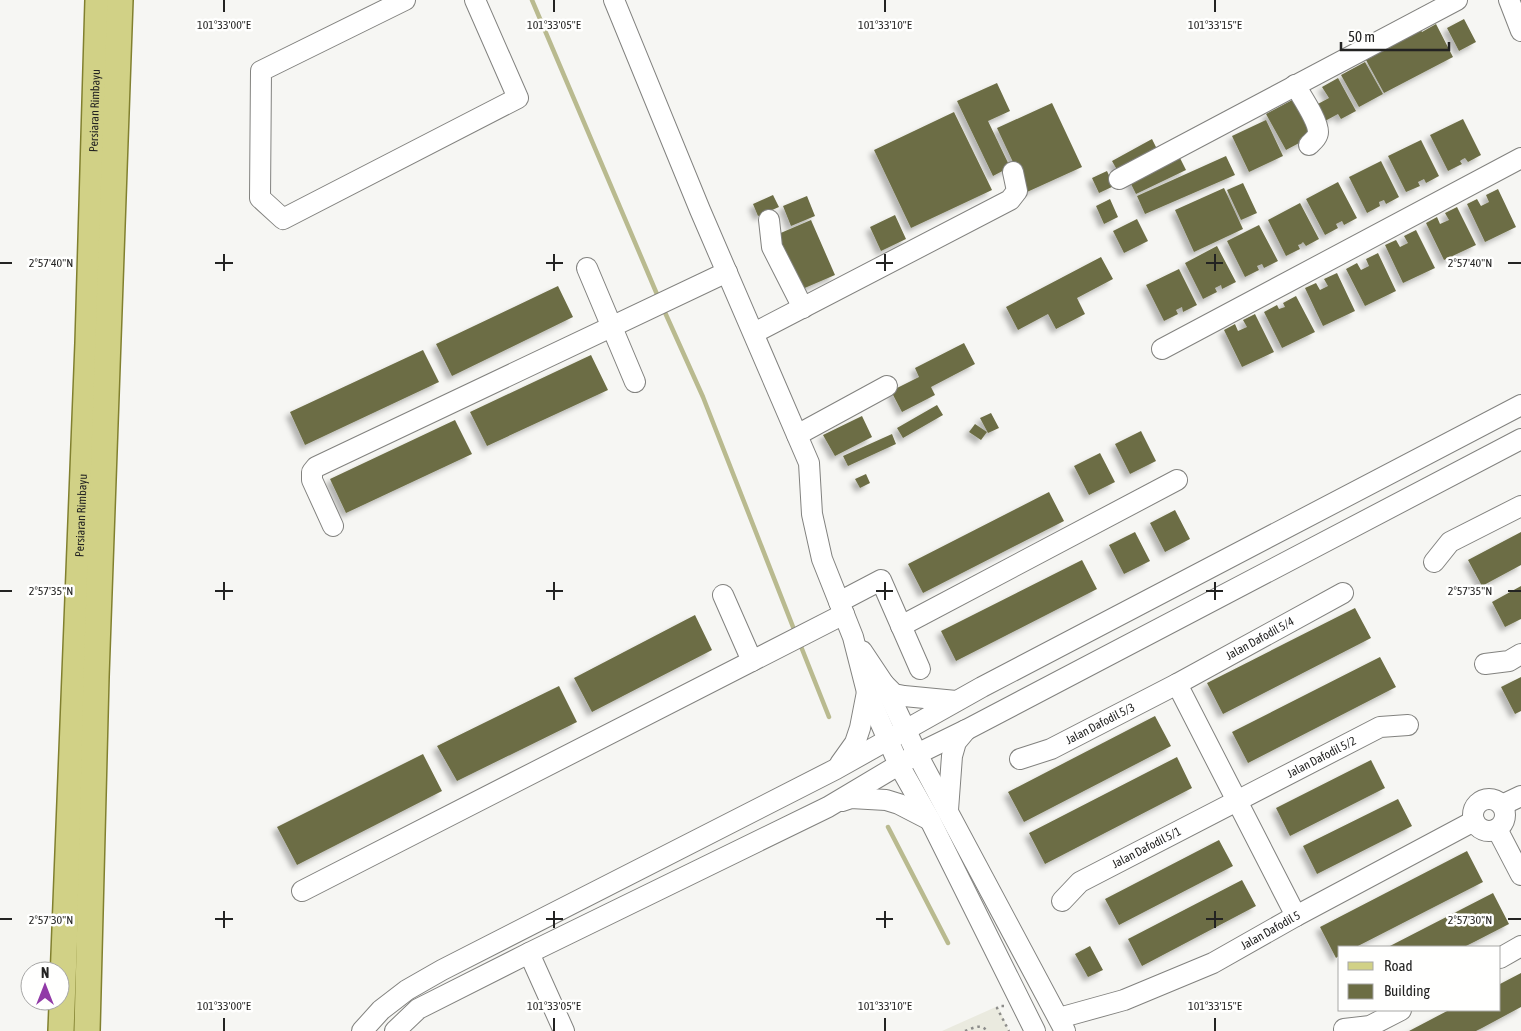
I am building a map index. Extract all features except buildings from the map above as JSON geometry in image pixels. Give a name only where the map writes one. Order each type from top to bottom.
[{"type":"main road","name":"Persiaran Rimbayu","points":[[61,1031],[88,333],[98,0]]},
{"type":"main road","name":"Persiaran Rimbayu","points":[[87,1031],[96,677],[120,0]]},
{"type":"street","points":[[405,0],[261,71],[260,198],[283,219],[518,98],[475,0]]},
{"type":"street","points":[[614,0],[810,463],[812,514],[822,559],[853,637],[876,688],[906,730],[917,754],[1062,1024]]},
{"type":"street","points":[[1118,179],[1456,0]]},
{"type":"street","points":[[1508,0],[1521,31]]},
{"type":"street","points":[[1295,85],[1315,122],[1318,132],[1309,145]]},
{"type":"street","points":[[1162,349],[1521,158]]},
{"type":"street","points":[[754,333],[1010,200],[1017,191],[1013,172]]},
{"type":"street","points":[[769,220],[772,247],[803,308]]},
{"type":"street","points":[[587,268],[635,382]]},
{"type":"street","points":[[333,526],[312,480],[313,469],[728,272]]},
{"type":"street","points":[[797,435],[887,386]]},
{"type":"street","points":[[362,1031],[381,1010],[407,990],[442,970],[836,769],[956,701],[1521,405]]},
{"type":"street","points":[[395,1031],[418,1009],[828,807],[917,754],[1521,439]]},
{"type":"street","points":[[901,626],[1177,480]]},
{"type":"street","points":[[1434,562],[1450,542],[1521,506]]},
{"type":"street","points":[[302,891],[798,637],[881,580],[920,669]]},
{"type":"street","name":"Jalan Dafodil 5/4","points":[[1176,684],[1343,593]]},
{"type":"street","points":[[723,595],[752,660]]},
{"type":"street","points":[[1485,664],[1509,661],[1521,654]]},
{"type":"street","points":[[1176,684],[1296,916]]},
{"type":"street","name":"Jalan Dafodil 5/3","points":[[1020,759],[1051,749],[1176,684]]},
{"type":"street","points":[[876,688],[904,696],[956,701]]},
{"type":"street","points":[[876,688],[888,741],[899,765],[930,820],[1035,1031]]},
{"type":"street","points":[[836,769],[855,743],[876,688]]},
{"type":"street","name":"Jalan Dafodil 5/2","points":[[1236,801],[1380,727],[1408,725]]},
{"type":"street","points":[[948,810],[952,756],[956,742],[966,730]]},
{"type":"street","points":[[1502,805],[1521,796]]},
{"type":"street","points":[[828,807],[851,798],[886,800],[899,804],[930,820]]},
{"type":"street","points":[[1485,800],[1494,800],[1502,805],[1505,812],[1505,820],[1497,829],[1486,831],[1479,828],[1474,821],[1473,812],[1475,808],[1485,800]]},
{"type":"street","name":"Jalan Dafodil 5/1","points":[[1062,902],[1080,882],[1236,801]]},
{"type":"street","name":"Jalan Dafodil 5","points":[[1062,1024],[1213,963],[1296,916],[1474,821]]},
{"type":"street","points":[[1497,829],[1521,875]]},
{"type":"street","points":[[1501,957],[1521,946]]},
{"type":"street","points":[[529,953],[564,1031]]},
{"type":"street","points":[[1344,1029],[1370,1026],[1399,1011]]},
{"type":"path","points":[[966,1031],[979,1026],[987,1031]]},
{"type":"shaded area","points":[[998,1006],[1009,1031],[942,1031]]},
{"type":"waterway","points":[[532,0],[659,299]]},
{"type":"waterway","points":[[663,308],[703,397],[795,632]]},
{"type":"waterway","points":[[800,644],[829,717]]},
{"type":"waterway","points":[[888,827],[948,943]]}]
